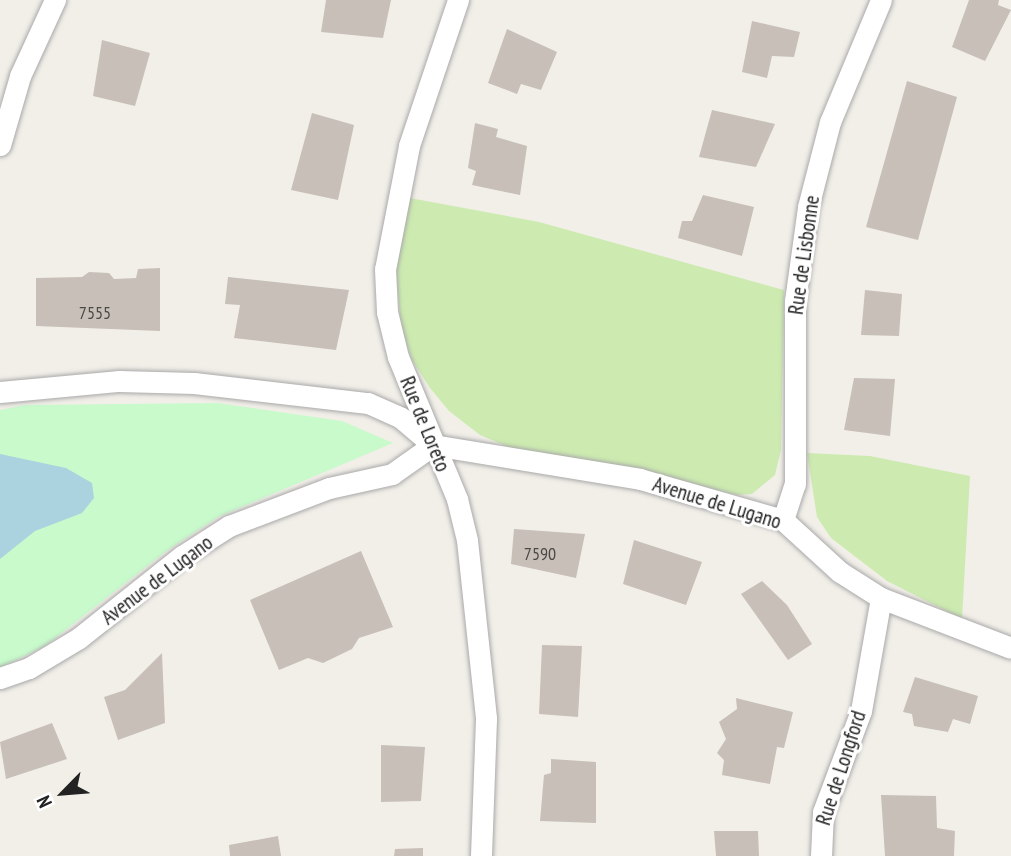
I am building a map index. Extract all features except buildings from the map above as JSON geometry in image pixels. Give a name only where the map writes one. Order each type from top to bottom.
[{"type":"street","points":[[0,145],[20,76],[55,0]]},
{"type":"street","name":"Rue de Loreto","points":[[458,0],[409,146],[385,269],[387,312],[398,357],[460,513],[481,641],[486,719],[481,856]]},
{"type":"street","name":"Rue de Lisbonne","points":[[783,520],[795,484],[795,301],[808,206],[830,122],[881,0]]},
{"type":"street","points":[[0,392],[119,381],[267,389],[368,403],[401,418],[433,445]]},
{"type":"street","name":"Avenue de Lugano","points":[[0,678],[29,668],[79,638],[172,563],[229,526],[328,488],[392,474],[433,445],[639,479],[783,520],[841,572],[881,598],[1011,648]]},
{"type":"street","name":"Rue de Longford","points":[[821,856],[823,812],[861,711],[881,598]]},
{"type":"green space","points":[[410,198],[539,222],[784,290],[781,450],[775,475],[752,494],[737,495],[630,467],[513,449],[480,435],[449,411],[430,388],[412,360],[401,327],[396,269]]},
{"type":"green space","points":[[217,403],[342,421],[393,443],[218,517],[165,552],[45,646],[0,668],[0,410],[25,405]]},
{"type":"green space","points":[[807,453],[870,456],[970,476],[962,619],[887,581],[831,538],[817,517]]},
{"type":"water","points":[[0,454],[66,468],[92,483],[94,498],[82,513],[35,531],[0,559]]}]
